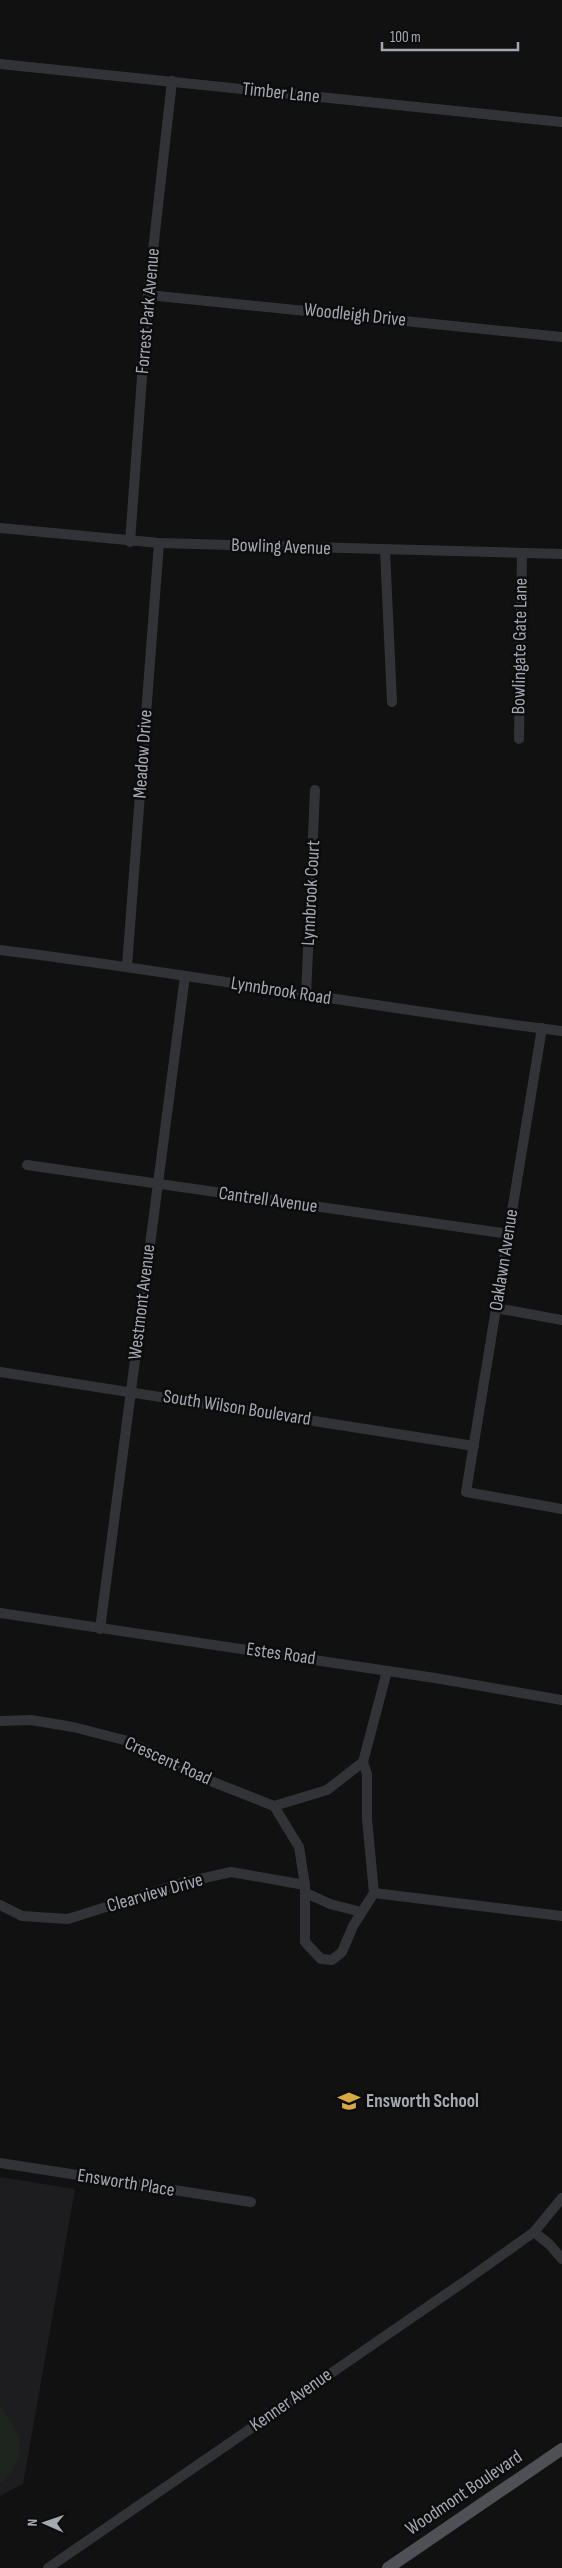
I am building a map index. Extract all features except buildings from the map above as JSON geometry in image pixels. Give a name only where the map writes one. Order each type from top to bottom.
[{"type":"main road","name":"Woodmont Boulevard","points":[[388,2568],[562,2449]]},
{"type":"street","name":"Timber Lane","points":[[0,64],[562,122]]},
{"type":"street","name":"Forrest Park Avenue","points":[[130,542],[148,295],[172,81]]},
{"type":"street","name":"Woodleigh Drive","points":[[148,295],[562,338]]},
{"type":"street","name":"Bowling Avenue","points":[[0,528],[130,542],[562,554]]},
{"type":"street","name":"Meadow Drive","points":[[127,966],[158,543]]},
{"type":"street","points":[[385,550],[392,702]]},
{"type":"street","name":"Bowlingate Gate Lane","points":[[519,739],[522,553]]},
{"type":"street","name":"Lynnbrook Court","points":[[306,996],[315,790]]},
{"type":"street","name":"Lynnbrook Road","points":[[0,950],[127,966],[306,996],[562,1031]]},
{"type":"street","name":"Westmont Avenue","points":[[100,1629],[185,976]]},
{"type":"street","name":"Oaklawn Avenue","points":[[542,1028],[466,1492],[562,1510]]},
{"type":"street","name":"Cantrell Avenue","points":[[27,1165],[509,1234]]},
{"type":"street","points":[[496,1308],[562,1320]]},
{"type":"street","name":"South Wilson Boulevard","points":[[0,1372],[474,1446]]},
{"type":"street","name":"Estes Road","points":[[0,1613],[387,1671],[562,1700]]},
{"type":"street","points":[[363,1762],[327,1790],[274,1806],[299,1847],[306,1889],[305,1942],[321,1959],[332,1960],[342,1952],[361,1912],[374,1892],[367,1819],[367,1774],[363,1762],[387,1671]]},
{"type":"street","name":"Crescent Road","points":[[0,1721],[31,1720],[74,1727],[128,1741],[203,1778],[274,1806]]},
{"type":"street","name":"Clearview Drive","points":[[0,1905],[22,1916],[68,1919],[182,1883],[231,1872],[306,1889],[330,1904],[361,1912]]},
{"type":"street","points":[[374,1892],[562,1916]]},
{"type":"street","name":"Ensworth Place","points":[[0,2163],[251,2202]]},
{"type":"street","name":"Kenner Avenue","points":[[48,2568],[534,2232],[562,2198]]},
{"type":"street","points":[[534,2232],[549,2244],[562,2259]]},
{"type":"shaded area","points":[[0,2177],[75,2189],[23,2484],[0,2496]]},
{"type":"shaded area","points":[[0,2407],[16,2430],[20,2451],[13,2469],[0,2483]]},
{"type":"place","name":"Ensworth School","points":[[349,2101]]}]
